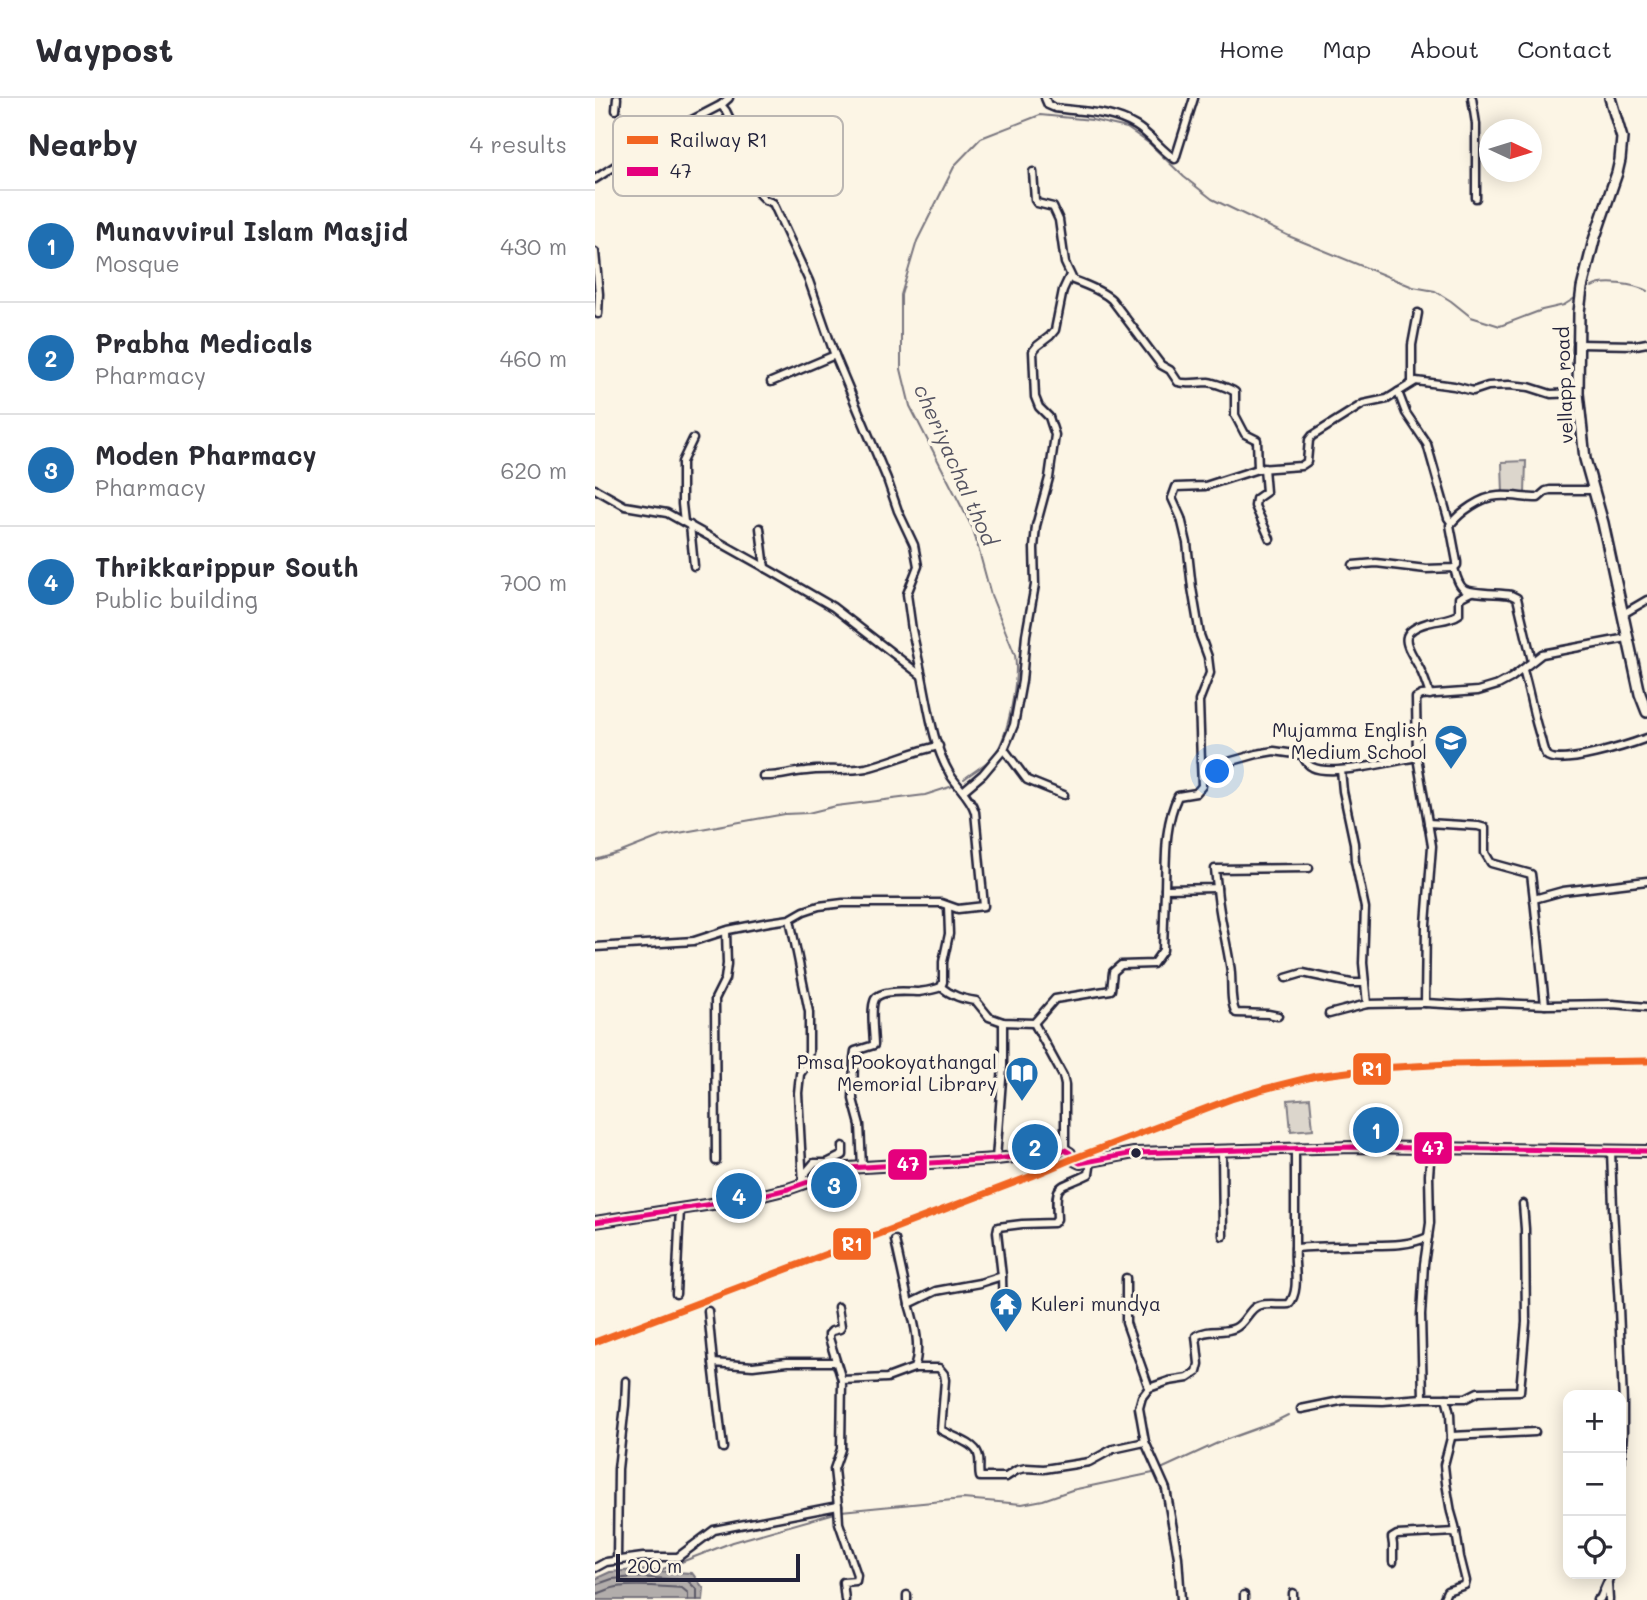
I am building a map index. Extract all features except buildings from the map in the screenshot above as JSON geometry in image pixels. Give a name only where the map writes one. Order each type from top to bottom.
[{"type":"main road","name":"vellapp road","points":[[1610,98],[1622,138],[1620,160],[1594,240],[1582,288],[1578,393],[1585,459],[1603,523],[1640,694],[1647,712]]},
{"type":"main road","points":[[595,1222],[751,1198],[792,1188],[803,1180],[848,1168],[996,1159],[1065,1150],[1068,1150],[1076,1162],[1134,1153],[1354,1147],[1647,1150]]},
{"type":"street","points":[[616,110],[617,98]]},
{"type":"street","points":[[699,116],[729,98]]},
{"type":"street","points":[[1045,98],[1048,105],[1055,107],[1116,117],[1137,127],[1175,159],[1195,98]]},
{"type":"street","points":[[1472,98],[1476,124],[1476,198]]},
{"type":"street","points":[[721,105],[728,116]]},
{"type":"street","points":[[595,179],[613,167]]},
{"type":"street","points":[[1033,172],[1035,201],[1053,207],[1059,220],[1065,263],[1073,280],[1105,293],[1161,365],[1170,370],[1178,382],[1207,382],[1235,392],[1235,415],[1245,434],[1257,440],[1266,492],[1256,499],[1255,506],[1271,539]]},
{"type":"street","points":[[595,947],[694,941],[726,931],[790,919],[819,906],[843,903],[941,903],[958,909],[984,906],[974,806],[951,775],[935,736],[912,630],[907,594],[918,566],[914,545],[835,355],[809,281],[773,203],[761,196]]},
{"type":"street","points":[[595,252],[599,314]]},
{"type":"street","points":[[963,791],[983,774],[1004,750],[1014,725],[1035,585],[1036,526],[1049,478],[1055,435],[1049,417],[1039,407],[1035,397],[1033,351],[1055,330],[1063,290],[1070,275]]},
{"type":"street","points":[[1412,383],[1412,345],[1418,313]]},
{"type":"street","points":[[1578,344],[1647,343]]},
{"type":"street","points":[[771,382],[835,355]]},
{"type":"street","points":[[1034,1023],[1055,999],[1111,990],[1113,972],[1121,965],[1153,964],[1163,950],[1168,823],[1178,796],[1196,793],[1202,786],[1199,701],[1210,673],[1208,657],[1200,635],[1187,543],[1181,518],[1172,498],[1176,487],[1205,486],[1261,468],[1301,466],[1307,462],[1309,440],[1312,436],[1363,404],[1387,399],[1416,381],[1473,391],[1509,385],[1529,387],[1551,394],[1578,393]]},
{"type":"street","points":[[1398,392],[1406,413],[1427,444],[1451,522]]},
{"type":"street","points":[[693,439],[682,462],[682,504],[694,566]]},
{"type":"street","points":[[595,489],[625,506],[667,513],[765,568],[833,607],[922,676]]},
{"type":"street","points":[[1454,568],[1457,562],[1449,527],[1451,522],[1469,509],[1498,496],[1538,498],[1550,490],[1593,490]]},
{"type":"street","points":[[760,528],[765,568]]},
{"type":"street","points":[[1353,565],[1376,563],[1426,569],[1454,568]]},
{"type":"street","points":[[1454,568],[1459,583],[1465,590],[1501,593],[1517,598],[1532,661]]},
{"type":"street","points":[[1430,695],[1419,667],[1410,653],[1406,636],[1416,627],[1455,617],[1459,614],[1459,598],[1471,592]]},
{"type":"street","points":[[1623,614],[1647,600]]},
{"type":"street","points":[[1425,1003],[1426,924],[1432,846],[1417,757],[1416,698],[1422,695],[1478,691],[1499,685],[1542,654],[1627,638]]},
{"type":"street","points":[[1523,670],[1540,737],[1549,757],[1560,759],[1597,753],[1647,738]]},
{"type":"street","points":[[763,776],[781,776],[810,770],[863,769],[939,746]]},
{"type":"street","points":[[1004,750],[1027,780],[1064,795]]},
{"type":"street","points":[[1202,762],[1226,763],[1275,751],[1302,755],[1314,769],[1341,770],[1417,757]]},
{"type":"street","points":[[1341,770],[1365,908],[1363,956],[1367,1004]]},
{"type":"street","points":[[1428,823],[1485,828],[1485,853],[1491,863],[1531,874],[1545,1005]]},
{"type":"street","points":[[1278,1016],[1236,1013],[1232,1006],[1231,966],[1221,922],[1215,869],[1309,868]]},
{"type":"street","points":[[1534,899],[1563,891],[1647,881]]},
{"type":"street","points":[[1165,889],[1217,888]]},
{"type":"street","points":[[941,987],[949,934],[949,906]]},
{"type":"street","points":[[790,919],[809,1012],[809,1052],[800,1074],[798,1093],[803,1180]]},
{"type":"street","points":[[716,1161],[715,999],[725,979],[726,931]]},
{"type":"street","points":[[1286,978],[1303,973],[1351,983],[1365,983]]},
{"type":"street","points":[[941,987],[950,994],[976,1001],[989,1017],[1003,1022],[1034,1023]]},
{"type":"street","points":[[862,1167],[860,1125],[853,1099],[854,1058],[855,1051],[874,1045],[875,1000],[880,995],[895,992],[918,992],[941,987]]},
{"type":"street","points":[[1329,1014],[1367,1004],[1613,1004],[1647,1007]]},
{"type":"street","points":[[996,1159],[1003,1066],[1003,1022]]},
{"type":"street","points":[[1034,1023],[1057,1064],[1065,1085],[1065,1150]]},
{"type":"street","points":[[803,1180],[814,1163],[827,1163],[843,1155],[843,1146]]},
{"type":"street","points":[[1181,1600],[1178,1557],[1166,1489],[1145,1442],[1139,1408],[1142,1397],[1149,1388],[1188,1378],[1197,1371],[1199,1364],[1196,1336],[1204,1331],[1223,1332],[1237,1328],[1258,1304],[1289,1304],[1293,1300],[1296,1285],[1293,1261],[1295,1149]]},
{"type":"street","points":[[1423,1398],[1420,1315],[1431,1206],[1431,1149]]},
{"type":"street","points":[[1611,1150],[1623,1403],[1622,1453]]},
{"type":"street","points":[[1222,1151],[1223,1236]]},
{"type":"street","points":[[1003,1319],[998,1227],[1054,1223],[1057,1219],[1056,1193],[1066,1183],[1089,1174],[1091,1161]]},
{"type":"street","points":[[1301,1409],[1345,1400],[1466,1398],[1478,1392],[1520,1391],[1526,1322],[1526,1239],[1523,1204]]},
{"type":"street","points":[[676,1294],[680,1208]]},
{"type":"street","points":[[1295,1248],[1398,1245],[1428,1237]]},
{"type":"street","points":[[895,1240],[916,1335],[916,1362],[913,1368]]},
{"type":"street","points":[[909,1304],[936,1291],[1002,1276]]},
{"type":"street","points":[[1126,1278],[1126,1323],[1149,1388]]},
{"type":"street","points":[[838,1307],[841,1326],[829,1334],[842,1380],[841,1449],[834,1469],[839,1523],[857,1574],[856,1581],[843,1582],[845,1600]]},
{"type":"street","points":[[708,1311],[723,1448]]},
{"type":"street","points":[[713,1363],[753,1366],[787,1362],[836,1362]]},
{"type":"street","points":[[842,1380],[887,1378],[913,1368],[939,1368],[945,1380],[940,1430],[974,1446],[978,1452],[980,1477],[1006,1477],[1026,1468],[1044,1469],[1089,1462],[1113,1449],[1145,1442]]},
{"type":"street","points":[[617,1560],[618,1469],[627,1381]]},
{"type":"street","points":[[1443,1600],[1447,1591],[1465,1585],[1466,1581],[1444,1465],[1451,1436],[1446,1398]]},
{"type":"street","points":[[1451,1436],[1535,1432]]},
{"type":"street","points":[[595,1567],[617,1560],[678,1557],[714,1530],[838,1510]]},
{"type":"street","points":[[1393,1562],[1392,1538],[1397,1535],[1456,1532]]},
{"type":"street","points":[[1597,1600],[1608,1579]]},
{"type":"street","points":[[1609,1579],[1609,1600]]},
{"type":"shaded area","points":[[1526,461],[1525,494],[1503,494],[1502,462]]},
{"type":"shaded area","points":[[1310,1098],[1313,1129],[1291,1131],[1288,1100]]},
{"type":"water","points":[[636,1570],[692,1573],[704,1589],[703,1600],[595,1600],[595,1579],[610,1572]]},
{"type":"waterway","name":"cheriyachal thod","points":[[964,779],[990,759],[1001,742],[1014,690],[1015,655],[991,595],[973,529],[910,406],[901,369],[901,295],[917,241],[955,165],[981,138],[1040,115],[1092,120],[1127,128],[1150,144],[1184,177],[1212,199],[1291,237],[1413,287],[1435,291],[1471,317],[1500,326],[1542,310],[1564,305],[1575,298]]},
{"type":"waterway","points":[[1592,287],[1619,284],[1647,291]]},
{"type":"waterway","points":[[595,860],[662,836],[785,814],[808,813],[836,806],[925,795],[953,786]]},
{"type":"waterway","points":[[1161,1469],[1288,1415]]},
{"type":"waterway","points":[[841,1511],[963,1499],[1022,1504],[1072,1490],[1153,1473]]},
{"type":"waterway","points":[[658,1571],[733,1542],[835,1513]]},
{"type":"rail line","name":"R1","points":[[595,1342],[1072,1159],[1264,1089],[1316,1076],[1379,1068],[1450,1064],[1647,1061]]},
{"type":"transit line","name":"47","points":[[595,1222],[751,1198],[788,1189],[848,1168],[996,1159],[1065,1150],[1070,1153],[1072,1159],[1080,1163],[1134,1153],[1354,1147],[1647,1151]]},
{"type":"place","name":"Mujamma English Medium School","points":[[1451,771]]},
{"type":"place","name":"Pmsa Pookoyathangal Memorial Library","points":[[1022,1103]]},
{"type":"place","name":"Munavvirul Islam Masjid","points":[[1376,1130]]},
{"type":"place","name":"Prabha Medicals","points":[[1035,1147]]},
{"type":"place","name":"Moden Pharmacy","points":[[834,1185]]},
{"type":"place","name":"Thrikkarippur South","points":[[739,1196]]},
{"type":"place","name":"Kuleri mundya","points":[[1006,1334]]}]
